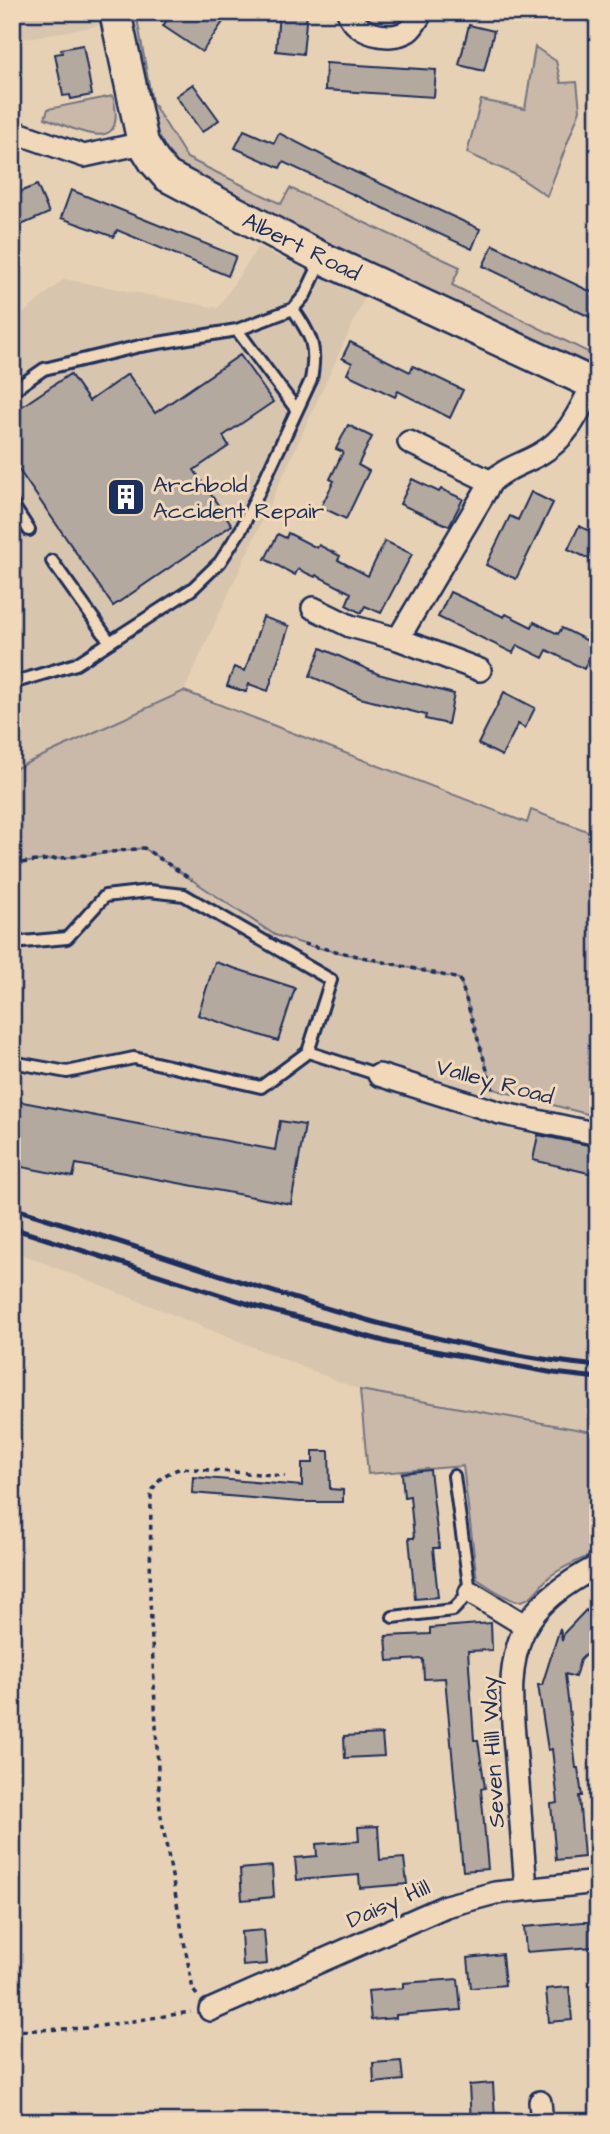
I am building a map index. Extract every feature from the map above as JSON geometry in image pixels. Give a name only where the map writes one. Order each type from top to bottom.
[{"type":"street","name":"Albert Road","points":[[115,12],[143,143],[167,176],[322,258],[595,385]]},
{"type":"street","points":[[348,12],[350,19],[373,36],[396,36],[411,30],[422,12]]},
{"type":"street","points":[[12,131],[84,156],[143,143]]},
{"type":"street","points":[[398,639],[491,482],[514,466],[538,456],[558,443],[571,427],[595,385]]},
{"type":"street","points":[[409,442],[491,482]]},
{"type":"street","points":[[313,608],[350,626],[398,639],[480,670]]},
{"type":"street","name":"Valley Road","points":[[379,1075],[500,1113],[598,1134]]},
{"type":"street","name":"Seven Hill Way","points":[[526,1888],[511,1693],[514,1654],[526,1626],[546,1602],[578,1576],[598,1566]]},
{"type":"street","points":[[470,1592],[526,1626]]},
{"type":"street","name":"Daisy Hill","points":[[210,2010],[446,1906],[526,1888],[598,1882]]},
{"type":"lane","points":[[12,391],[44,369],[140,346],[237,330],[293,309],[305,295],[322,258]]},
{"type":"lane","points":[[12,683],[76,664],[192,589],[220,562],[242,528],[311,380],[314,359],[310,334],[293,309]]},
{"type":"lane","points":[[237,330],[296,408]]},
{"type":"lane","points":[[12,504],[29,530]]},
{"type":"lane","points":[[52,561],[110,642]]},
{"type":"lane","points":[[12,943],[67,938],[105,897],[149,891],[184,895],[331,980],[308,1052],[261,1087],[135,1058],[67,1072],[12,1062]]},
{"type":"lane","points":[[308,1052],[379,1075]]},
{"type":"lane","points":[[393,1617],[453,1610],[470,1592],[454,1476]]},
{"type":"path","points":[[210,2010],[193,1990],[160,1811],[150,1599],[151,1494],[156,1481],[167,1473],[182,1468],[285,1476]]},
{"type":"path","points":[[12,2031],[87,2028],[210,2010]]},
{"type":"shaded area","points":[[12,12],[96,12],[98,26],[17,40],[12,37]]},
{"type":"shaded area","points":[[128,12],[136,12],[152,102],[187,158],[281,204],[290,188],[460,267],[452,285],[598,357],[598,371],[188,176],[165,153],[153,131],[144,99]]},
{"type":"shaded area","points":[[353,12],[413,12],[400,26],[382,30]]},
{"type":"shaded area","points":[[535,47],[556,61],[561,83],[577,82],[580,110],[547,196],[514,174],[467,153],[481,100],[525,109]]},
{"type":"shaded area","points":[[113,96],[116,115],[113,128],[107,134],[85,132],[45,118],[48,109]]},
{"type":"shaded area","points":[[258,247],[365,297],[184,691],[12,770],[12,323],[64,279],[218,308]]},
{"type":"shaded area","points":[[184,691],[527,823],[531,810],[598,835],[598,1117],[493,1089],[460,979],[310,946],[275,935],[144,848],[12,864],[12,770]]},
{"type":"shaded area","points":[[144,848],[275,935],[310,946],[460,979],[493,1089],[488,1119],[598,1146],[598,1433],[360,1390],[12,1250],[12,864]]},
{"type":"shaded area","points":[[360,1390],[598,1433],[598,1552],[554,1573],[525,1600],[510,1599],[477,1579],[463,1466],[368,1474]]},
{"type":"building","points":[[172,12],[230,12],[202,52],[163,26]]},
{"type":"building","points":[[279,12],[307,12],[303,54],[276,51]]},
{"type":"building","points":[[469,25],[494,31],[484,71],[459,65]]},
{"type":"building","points":[[83,45],[92,95],[71,99],[70,95],[63,96],[55,54],[62,53],[61,49]]},
{"type":"building","points":[[326,63],[436,70],[434,97],[325,90]]},
{"type":"building","points":[[193,84],[219,120],[202,132],[176,96]]},
{"type":"building","points":[[244,130],[274,143],[279,133],[353,171],[480,229],[472,249],[283,162],[280,168],[235,148]]},
{"type":"building","points":[[37,185],[49,213],[12,229],[12,195]]},
{"type":"building","points":[[71,190],[236,256],[228,276],[117,230],[114,237],[61,218]]},
{"type":"building","points":[[493,245],[598,295],[590,317],[483,266]]},
{"type":"building","points":[[350,342],[410,372],[413,366],[463,390],[450,418],[398,391],[395,397],[347,374],[352,363],[342,358]]},
{"type":"building","name":"Archbold Accident Repair","points":[[240,355],[273,402],[223,436],[229,446],[194,470],[232,525],[113,606],[12,460],[12,413],[70,374],[89,401],[128,374],[155,413]]},
{"type":"building","points":[[348,425],[372,437],[358,465],[369,471],[346,519],[321,507],[334,481],[330,479],[343,452],[336,449]]},
{"type":"building","points":[[412,479],[439,492],[441,489],[463,499],[449,526],[400,504]]},
{"type":"building","points":[[531,492],[553,503],[516,579],[486,565],[510,516],[518,520]]},
{"type":"building","points":[[579,526],[598,535],[598,563],[568,549]]},
{"type":"building","points":[[288,533],[340,556],[338,560],[368,576],[385,541],[412,554],[381,613],[365,606],[361,613],[346,605],[351,593],[316,575],[315,577],[298,569],[295,575],[265,559],[278,534],[286,538]]},
{"type":"building","points":[[450,592],[504,617],[506,614],[532,627],[534,622],[558,634],[562,628],[596,645],[584,669],[547,650],[543,658],[517,645],[513,653],[438,617]]},
{"type":"building","points":[[263,617],[289,626],[268,691],[249,684],[246,692],[227,686],[234,667],[245,671]]},
{"type":"building","points":[[321,648],[378,674],[454,694],[448,724],[425,719],[426,715],[360,698],[310,676]]},
{"type":"building","points":[[504,692],[535,708],[525,728],[518,724],[502,756],[478,744]]},
{"type":"building","points":[[215,962],[295,988],[278,1041],[198,1015]]},
{"type":"building","points":[[12,1100],[275,1150],[280,1121],[305,1125],[291,1204],[76,1164],[73,1177],[12,1165]]},
{"type":"building","points":[[538,1135],[598,1147],[593,1174],[533,1160]]},
{"type":"building","points":[[313,1451],[329,1451],[330,1489],[343,1490],[343,1502],[300,1502],[192,1493],[193,1477],[302,1486],[302,1463],[313,1463]]},
{"type":"building","points":[[430,1470],[439,1548],[433,1548],[438,1597],[415,1599],[409,1538],[414,1538],[410,1496],[404,1497],[402,1473]]},
{"type":"building","points":[[586,1610],[598,1622],[598,1642],[580,1660],[575,1677],[565,1674],[582,1796],[579,1796],[584,1857],[556,1860],[551,1804],[558,1803],[552,1749],[548,1750],[538,1685],[542,1685],[560,1628],[562,1641],[564,1633]]},
{"type":"building","points":[[491,1623],[492,1650],[468,1651],[474,1740],[478,1740],[485,1788],[481,1789],[488,1869],[463,1871],[445,1678],[424,1679],[423,1659],[388,1661],[386,1636],[430,1634],[430,1628]]},
{"type":"building","points":[[382,1734],[384,1756],[345,1758],[344,1736]]},
{"type":"building","points":[[378,1826],[380,1860],[404,1858],[407,1884],[360,1888],[359,1875],[297,1880],[295,1858],[317,1856],[316,1844],[359,1841],[358,1827]]},
{"type":"building","points":[[272,1866],[274,1897],[242,1900],[240,1869]]},
{"type":"building","points":[[592,1922],[593,1947],[526,1952],[524,1927]]},
{"type":"building","points":[[264,1930],[267,1964],[243,1966],[241,1932]]},
{"type":"building","points":[[502,1954],[505,1985],[471,1988],[468,1958]]},
{"type":"building","points":[[458,1979],[461,2010],[396,2015],[396,2018],[371,2020],[368,1991],[403,1988],[403,1983]]},
{"type":"building","points":[[569,1987],[572,2020],[549,2022],[546,1989]]},
{"type":"building","points":[[401,2061],[403,2080],[374,2083],[373,2063]]},
{"type":"building","points":[[493,2083],[495,2119],[491,2119],[492,2122],[471,2122],[469,2085]]},
{"type":"railway","points":[[12,1208],[375,1322],[523,1356],[598,1366]]},
{"type":"railway","points":[[12,1228],[258,1307],[391,1343],[554,1373],[598,1378]]},
{"type":"place","name":"Archbold Accident Repair","points":[[126,497]]}]
